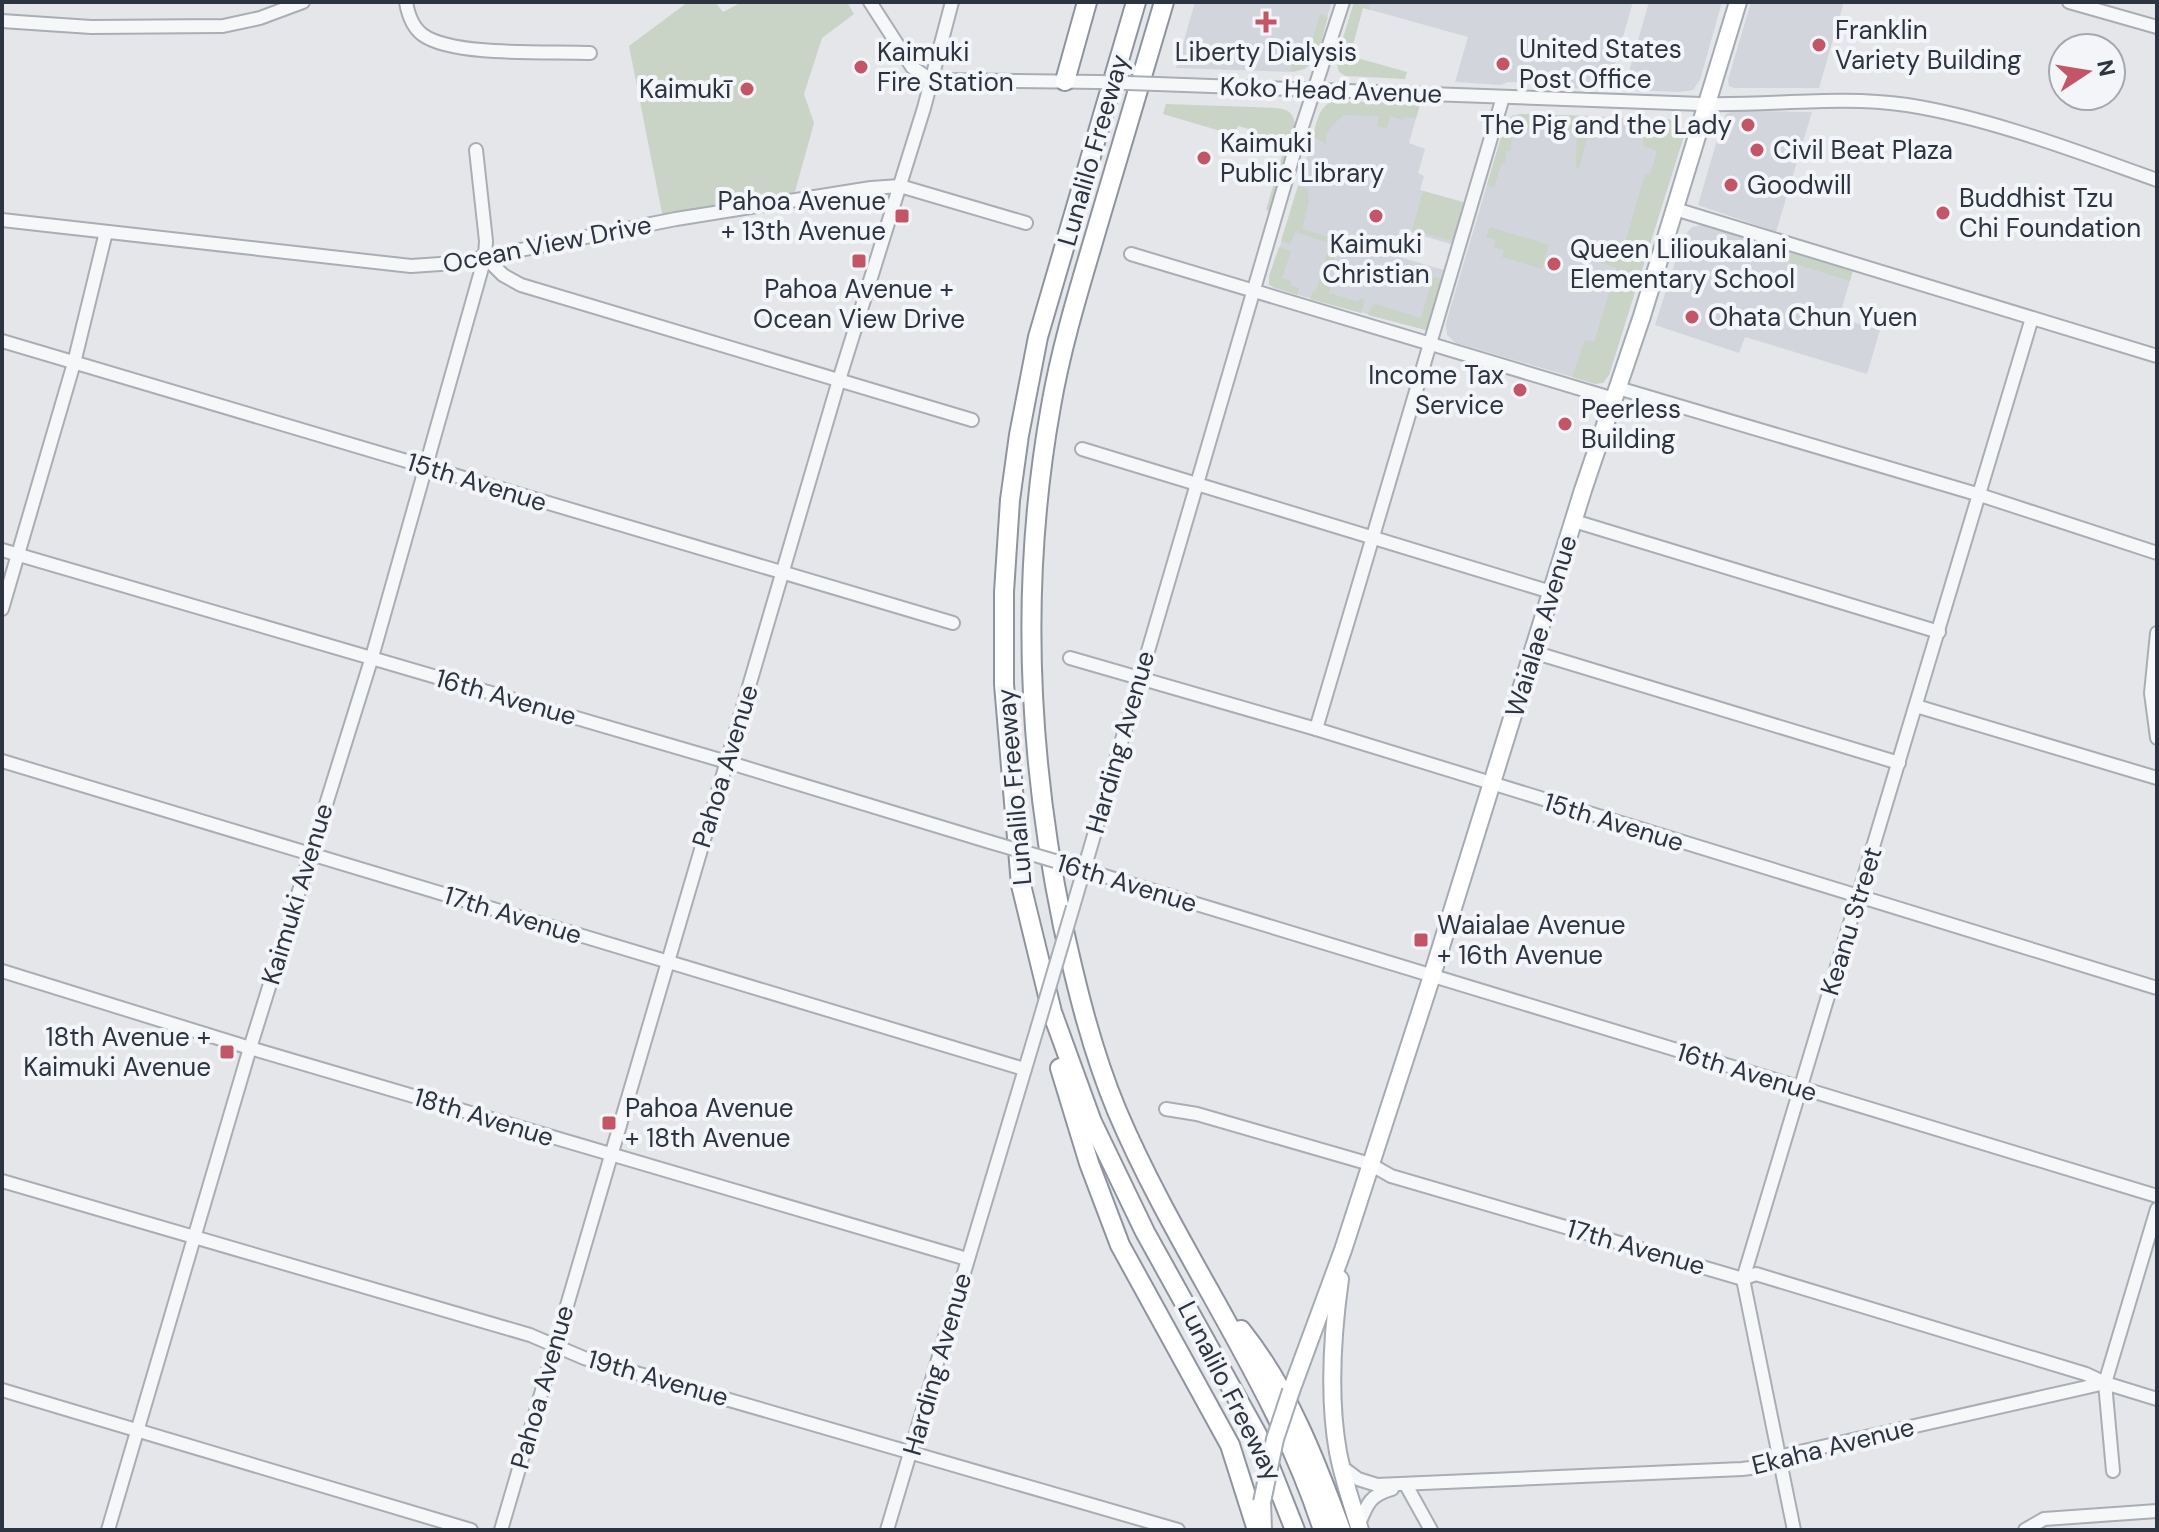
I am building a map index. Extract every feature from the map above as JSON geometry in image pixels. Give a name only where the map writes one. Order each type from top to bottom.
[{"type":"highway","points":[[1065,81],[1087,2]]},
{"type":"highway","name":"Lunalilo Freeway","points":[[1136,2],[1038,337],[1010,500],[1005,562],[1004,684],[1021,885],[1052,1012],[1092,1122],[1145,1232],[1257,1434],[1295,1530]]},
{"type":"highway","name":"Lunalilo Freeway","points":[[1164,2],[1080,287],[1051,404],[1039,486],[1032,568],[1032,702],[1040,795],[1053,879],[1090,1039],[1117,1111],[1150,1183],[1281,1422],[1307,1482],[1323,1530]]},
{"type":"highway","points":[[1021,885],[1050,1033],[1089,1163],[1120,1245],[1230,1445],[1262,1522]]},
{"type":"highway","points":[[1207,1288],[1262,1356],[1353,1528]]},
{"type":"main road","name":"Waialae Avenue","points":[[1262,1522],[1275,1439],[1343,1250],[1432,975],[1738,2]]},
{"type":"main road","name":"Waialae Avenue","points":[[1343,1250],[1334,1325],[1332,1392],[1353,1528]]},
{"type":"street","points":[[2,21],[91,27],[223,26],[251,21],[303,2]]},
{"type":"street","points":[[406,2],[412,23],[420,33],[447,45],[590,53]]},
{"type":"street","points":[[870,2],[912,67],[931,80]]},
{"type":"street","name":"Pahoa Avenue","points":[[501,1530],[666,961],[900,186],[952,2]]},
{"type":"street","name":"Harding Avenue","points":[[887,1530],[1312,90],[1324,65],[1343,2]]},
{"type":"street","points":[[2069,2],[2157,27]]},
{"type":"street","name":"Koko Head Avenue","points":[[931,80],[1098,82],[1708,104],[1856,100],[1910,106],[2031,138],[2157,180]]},
{"type":"street","points":[[1316,729],[1503,97]]},
{"type":"street","name":"Kaimuki Avenue","points":[[108,1530],[250,1048],[372,657],[485,257],[476,150]]},
{"type":"street","points":[[900,186],[1026,223]]},
{"type":"street","name":"Ocean View Drive","points":[[2,220],[389,264],[444,264],[827,194],[900,186]]},
{"type":"street","points":[[1675,209],[2157,356]]},
{"type":"street","points":[[2,609],[74,363],[106,232]]},
{"type":"street","points":[[1131,254],[1430,342],[1980,495],[2157,553]]},
{"type":"street","points":[[485,257],[503,275],[521,285],[972,420]]},
{"type":"street","name":"Keanu Street","points":[[1794,1530],[1743,1279],[2032,318]]},
{"type":"street","name":"15th Avenue","points":[[2,341],[953,623]]},
{"type":"street","points":[[1082,449],[1551,592]]},
{"type":"street","points":[[1574,521],[1939,632]]},
{"type":"street","name":"16th Avenue","points":[[2,550],[727,762],[2157,1196]]},
{"type":"street","points":[[2157,633],[2151,693],[2157,738]]},
{"type":"street","points":[[1533,652],[1899,763]]},
{"type":"street","name":"15th Avenue","points":[[1070,658],[1316,729],[2157,988]]},
{"type":"street","points":[[1916,706],[2157,778]]},
{"type":"street","name":"17th Avenue","points":[[2,761],[1024,1069]]},
{"type":"street","name":"18th Avenue","points":[[2,971],[250,1048],[967,1259]]},
{"type":"street","name":"17th Avenue","points":[[1166,1109],[1197,1114],[1370,1164],[1391,1176],[1743,1279],[1756,1274],[2086,1374],[2105,1383]]},
{"type":"street","name":"19th Avenue","points":[[2,1181],[530,1335],[584,1358],[1178,1530]]},
{"type":"street","points":[[2113,1471],[2105,1383],[2157,1209]]},
{"type":"street","name":"Ekaha Avenue","points":[[1342,1467],[1358,1479],[1377,1485],[1742,1469],[1767,1466],[1778,1457],[2105,1383],[2157,1399]]},
{"type":"street","points":[[2,1390],[471,1530]]},
{"type":"street","points":[[1406,1485],[1431,1530]]},
{"type":"street","name":"Ekaha Avenue","points":[[1353,1528],[1377,1493],[1406,1485]]},
{"type":"street","points":[[2025,1530],[2044,1519],[2157,1511]]},
{"type":"shaded area","points":[[688,2],[715,2],[723,12],[742,2],[847,2],[854,14],[822,38],[804,94],[814,123],[794,195],[663,218],[629,46]]},
{"type":"shaded area","points":[[1195,2],[1332,2],[1313,62],[1305,69],[1294,72],[1176,68]]},
{"type":"shaded area","points":[[1354,2],[1633,2],[1610,81],[1602,89],[1536,87],[1530,83],[1455,82],[1468,37],[1353,5]]},
{"type":"shaded area","points":[[1354,2],[1368,2],[1370,10],[1363,8],[1350,56],[1407,72],[1405,79],[1346,76],[1339,72],[1336,61]]},
{"type":"shaded area","points":[[1649,2],[1722,2],[1700,80],[1693,90],[1679,92],[1626,88]]},
{"type":"shaded area","points":[[1751,2],[1844,2],[1819,88],[1729,86],[1728,80]]},
{"type":"shaded area","points":[[1320,14],[1328,17],[1313,60],[1300,70],[1290,71],[1293,59],[1306,62]]},
{"type":"shaded area","points":[[1338,101],[1420,104],[1416,118],[1404,117],[1403,120],[1390,116],[1387,129],[1377,126],[1379,116],[1344,115],[1328,131],[1327,144],[1313,137],[1316,124],[1323,109]]},
{"type":"shaded area","name":"Kaimuki Christian","points":[[1329,102],[1420,104],[1409,143],[1425,149],[1418,173],[1424,176],[1420,190],[1466,203],[1454,245],[1400,229],[1393,255],[1447,271],[1426,330],[1273,288],[1269,283],[1320,113]]},
{"type":"shaded area","points":[[1166,104],[1276,108],[1290,113],[1295,124],[1294,135],[1271,211],[1266,210],[1286,142],[1262,135],[1260,142],[1250,139],[1252,130],[1238,126],[1234,135],[1163,114]]},
{"type":"shaded area","name":"Civil Beat Plaza","points":[[1812,112],[1776,232],[1698,205],[1723,120],[1727,113]]},
{"type":"shaded area","name":"Queen Lilioukalani Elementary School","points":[[1512,116],[1668,119],[1680,124],[1684,132],[1609,375],[1603,383],[1593,383],[1456,343],[1447,335],[1446,323],[1505,124]]},
{"type":"shaded area","points":[[1512,116],[1589,116],[1589,126],[1620,126],[1620,129],[1597,129],[1596,140],[1587,138],[1579,169],[1576,168],[1577,130],[1512,130],[1511,151],[1506,151],[1506,163],[1501,164],[1494,188],[1487,185],[1505,124]]},
{"type":"shaded area","points":[[1644,118],[1675,121],[1684,136],[1609,375],[1603,383],[1595,384],[1572,377],[1585,340],[1594,342],[1617,268],[1596,261],[1598,253],[1612,257],[1616,242],[1625,243],[1645,174],[1650,175],[1657,151],[1643,146]]},
{"type":"shaded area","points":[[1298,186],[1308,189],[1309,202],[1302,229],[1339,240],[1329,275],[1333,277],[1329,293],[1359,302],[1360,298],[1365,300],[1361,313],[1310,299],[1313,291],[1316,292],[1330,243],[1295,232],[1290,244],[1281,241]]},
{"type":"shaded area","points":[[1423,191],[1463,202],[1453,241],[1412,230]]},
{"type":"shaded area","points":[[1707,224],[1853,270],[1839,318],[1880,330],[1867,374],[1745,337],[1739,353],[1655,325],[1683,237],[1692,227]]},
{"type":"shaded area","points":[[1490,227],[1549,245],[1542,269],[1502,257],[1504,250],[1494,247],[1496,240],[1486,237]]},
{"type":"shaded area","points":[[1279,247],[1291,251],[1282,278],[1299,288],[1297,295],[1269,285]]},
{"type":"shaded area","points":[[1792,251],[1853,270],[1850,281],[1789,262]]},
{"type":"shaded area","points":[[1433,277],[1444,280],[1426,330],[1368,315],[1375,304],[1421,318]]},
{"type":"place","name":"Liberty Dialysis","points":[[1266,22]]},
{"type":"place","name":"Franklin Variety Building","points":[[1819,45]]},
{"type":"place","name":"United States Post Office","points":[[1503,64]]},
{"type":"place","name":"Kaimuki Fire Station","points":[[861,67]]},
{"type":"place","name":"Kaimukī","points":[[747,89]]},
{"type":"place","name":"The Pig and the Lady","points":[[1748,125]]},
{"type":"place","name":"Civil Beat Plaza","points":[[1757,150]]},
{"type":"place","name":"Kaimuki Public Library","points":[[1204,158]]},
{"type":"place","name":"Goodwill","points":[[1731,185]]},
{"type":"place","name":"Buddhist Tzu Chi Foundation","points":[[1943,213]]},
{"type":"place","name":"Pahoa Avenue + 13th Avenue","points":[[902,216]]},
{"type":"place","name":"Kaimuki Christian","points":[[1376,216]]},
{"type":"place","name":"Pahoa Avenue + Ocean View Drive","points":[[859,261]]},
{"type":"place","name":"Queen Lilioukalani Elementary School","points":[[1554,264]]},
{"type":"place","name":"Ohata Chun Yuen","points":[[1692,317]]},
{"type":"place","name":"Income Tax Service","points":[[1520,390]]},
{"type":"place","name":"Peerless Building","points":[[1565,424]]},
{"type":"place","name":"Waialae Avenue + 16th Avenue","points":[[1421,940]]},
{"type":"place","name":"18th Avenue + Kaimuki Avenue","points":[[227,1052]]},
{"type":"place","name":"Pahoa Avenue + 18th Avenue","points":[[609,1123]]}]
